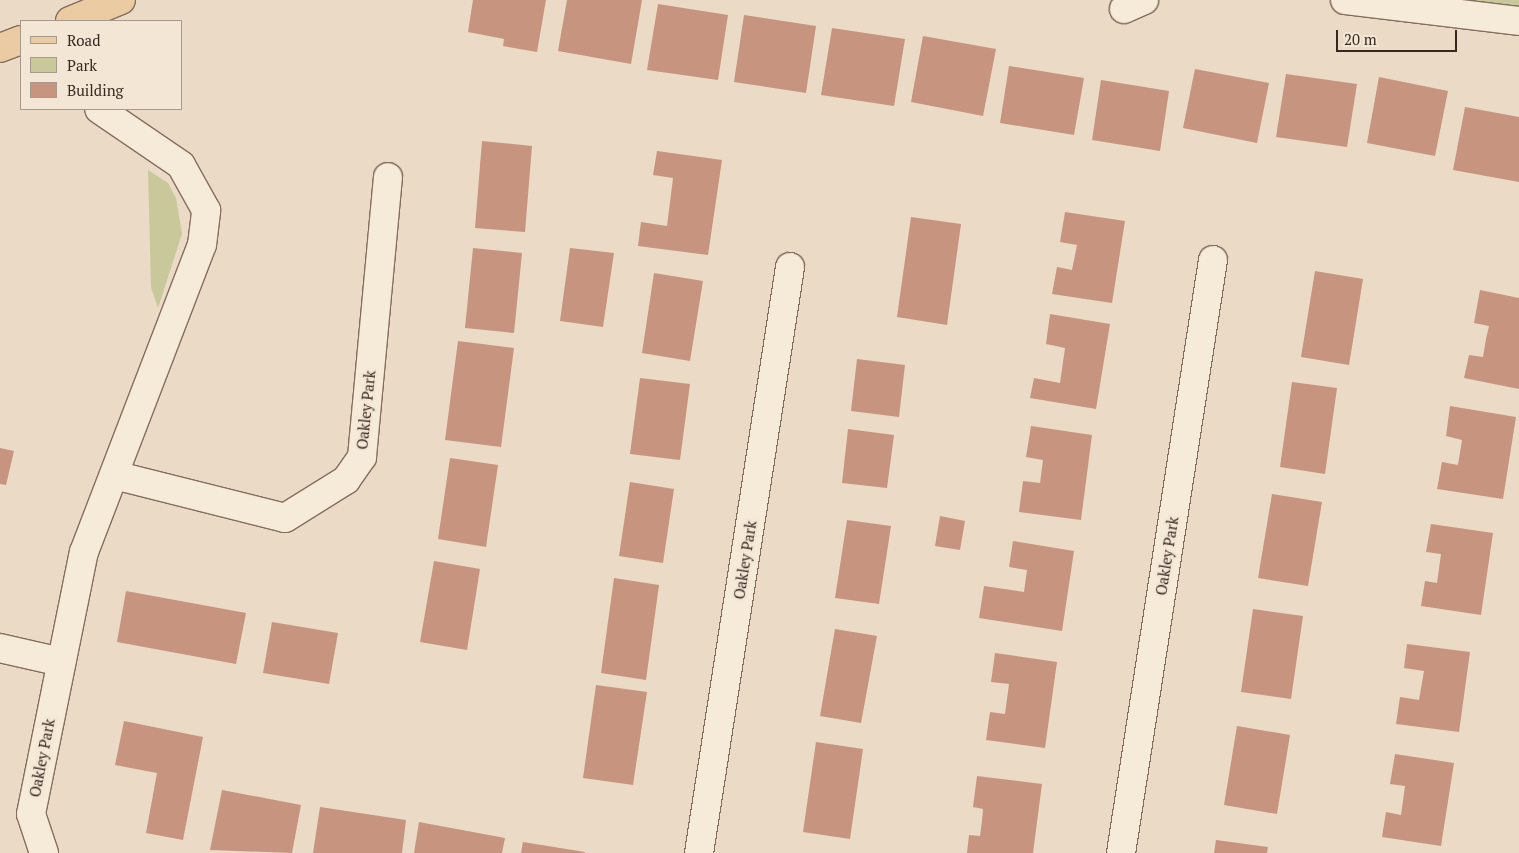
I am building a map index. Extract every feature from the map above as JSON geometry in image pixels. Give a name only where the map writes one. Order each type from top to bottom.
[{"type":"main road","points":[[72,20],[121,0]]},
{"type":"main road","points":[[0,48],[20,40]]},
{"type":"street","points":[[1345,0],[1519,21]]},
{"type":"street","name":"Oakley Park","points":[[44,853],[31,814],[84,552],[202,245],[206,210],[181,166],[100,110]]},
{"type":"street","name":"Oakley Park","points":[[114,475],[285,518],[346,480],[362,457],[388,177]]},
{"type":"street","name":"Oakley Park","points":[[1121,853],[1212,260]]},
{"type":"street","name":"Oakley Park","points":[[699,853],[790,267]]},
{"type":"street","points":[[0,648],[61,662]]},
{"type":"green space","points":[[1438,0],[1519,0],[1519,8]]},
{"type":"green space","points":[[148,170],[168,183],[176,198],[182,234],[158,308],[151,287]]},
{"type":"building","points":[[473,0],[546,0],[537,52],[503,46],[504,39],[468,32]]},
{"type":"building","points":[[567,0],[642,0],[631,64],[558,51]]},
{"type":"building","points":[[658,4],[728,15],[718,80],[647,70]]},
{"type":"building","points":[[744,15],[816,26],[806,93],[734,82]]},
{"type":"building","points":[[832,28],[905,39],[894,106],[821,95]]},
{"type":"building","points":[[923,36],[996,49],[983,116],[911,102]]},
{"type":"building","points":[[1009,66],[1084,78],[1074,135],[1000,123]]},
{"type":"building","points":[[1195,69],[1269,83],[1257,143],[1183,128]]},
{"type":"building","points":[[1286,74],[1357,84],[1347,147],[1276,137]]},
{"type":"building","points":[[1379,77],[1448,91],[1435,156],[1367,143]]},
{"type":"building","points":[[1101,80],[1169,91],[1160,151],[1092,140]]},
{"type":"building","points":[[1465,107],[1519,117],[1519,182],[1453,170]]},
{"type":"building","points":[[482,141],[532,146],[525,232],[475,228]]},
{"type":"building","points":[[657,151],[722,160],[708,255],[638,246],[641,222],[667,226],[673,178],[653,175]]},
{"type":"building","points":[[1065,212],[1125,221],[1112,303],[1052,294],[1057,267],[1072,270],[1077,245],[1060,242]]},
{"type":"building","points":[[911,217],[961,224],[947,325],[897,317]]},
{"type":"building","points":[[473,248],[522,253],[514,333],[465,328]]},
{"type":"building","points":[[570,248],[614,253],[603,327],[560,321]]},
{"type":"building","points":[[1315,271],[1363,279],[1349,365],[1301,357]]},
{"type":"building","points":[[654,273],[703,281],[690,361],[642,353]]},
{"type":"building","points":[[1480,290],[1519,298],[1519,389],[1464,378],[1469,355],[1483,357],[1489,326],[1474,323]]},
{"type":"building","points":[[1050,314],[1110,324],[1096,409],[1030,398],[1034,378],[1060,383],[1065,348],[1046,344]]},
{"type":"building","points":[[458,341],[514,348],[501,447],[445,440]]},
{"type":"building","points":[[857,359],[905,365],[899,417],[851,411]]},
{"type":"building","points":[[640,378],[690,384],[680,460],[630,454]]},
{"type":"building","points":[[1292,382],[1337,388],[1325,474],[1280,467]]},
{"type":"building","points":[[1450,406],[1516,417],[1503,499],[1437,489],[1442,462],[1458,465],[1462,440],[1446,436]]},
{"type":"building","points":[[1031,426],[1092,435],[1081,520],[1019,512],[1023,481],[1040,483],[1043,460],[1026,457]]},
{"type":"building","points":[[848,429],[894,435],[887,488],[842,483]]},
{"type":"building","points":[[0,448],[14,451],[6,485],[0,484]]},
{"type":"building","points":[[450,458],[498,465],[486,547],[438,539]]},
{"type":"building","points":[[630,482],[674,489],[663,563],[619,556]]},
{"type":"building","points":[[1272,494],[1322,502],[1308,586],[1258,578]]},
{"type":"building","points":[[940,516],[965,521],[960,550],[935,546]]},
{"type":"building","points":[[847,520],[891,526],[879,604],[835,598]]},
{"type":"building","points":[[1431,524],[1493,533],[1481,615],[1421,606],[1425,581],[1437,583],[1441,554],[1426,552]]},
{"type":"building","points":[[1013,541],[1074,551],[1062,631],[979,618],[984,586],[1024,592],[1027,570],[1009,567]]},
{"type":"building","points":[[434,561],[480,569],[467,650],[420,642]]},
{"type":"building","points":[[614,578],[659,585],[646,680],[601,673]]},
{"type":"building","points":[[126,591],[246,613],[236,664],[117,642]]},
{"type":"building","points":[[1253,609],[1303,616],[1291,699],[1241,692]]},
{"type":"building","points":[[272,622],[338,633],[329,684],[263,673]]},
{"type":"building","points":[[835,629],[877,636],[861,723],[820,716]]},
{"type":"building","points":[[1407,644],[1470,652],[1459,732],[1396,724],[1400,697],[1419,700],[1424,671],[1404,668]]},
{"type":"building","points":[[995,653],[1057,662],[1045,748],[986,740],[990,712],[1005,714],[1009,684],[991,682]]},
{"type":"building","points":[[596,685],[647,692],[633,785],[583,778]]},
{"type":"building","points":[[124,721],[203,737],[183,840],[146,833],[157,773],[115,765]]},
{"type":"building","points":[[1237,726],[1290,735],[1277,814],[1224,805]]},
{"type":"building","points":[[816,742],[863,749],[850,839],[803,832]]},
{"type":"building","points":[[1395,754],[1454,763],[1441,846],[1382,837],[1386,812],[1401,815],[1405,786],[1390,784]]},
{"type":"building","points":[[977,776],[1042,784],[1033,853],[967,853],[969,835],[980,836],[982,821],[983,809],[973,807]]},
{"type":"building","points":[[222,790],[301,805],[292,853],[210,850]]},
{"type":"building","points":[[320,807],[406,820],[402,853],[313,853]]},
{"type":"building","points":[[419,822],[505,838],[502,853],[414,853]]},
{"type":"building","points":[[1216,840],[1268,847],[1267,853],[1214,853]]},
{"type":"building","points":[[523,842],[585,852],[585,853],[521,853]]}]
